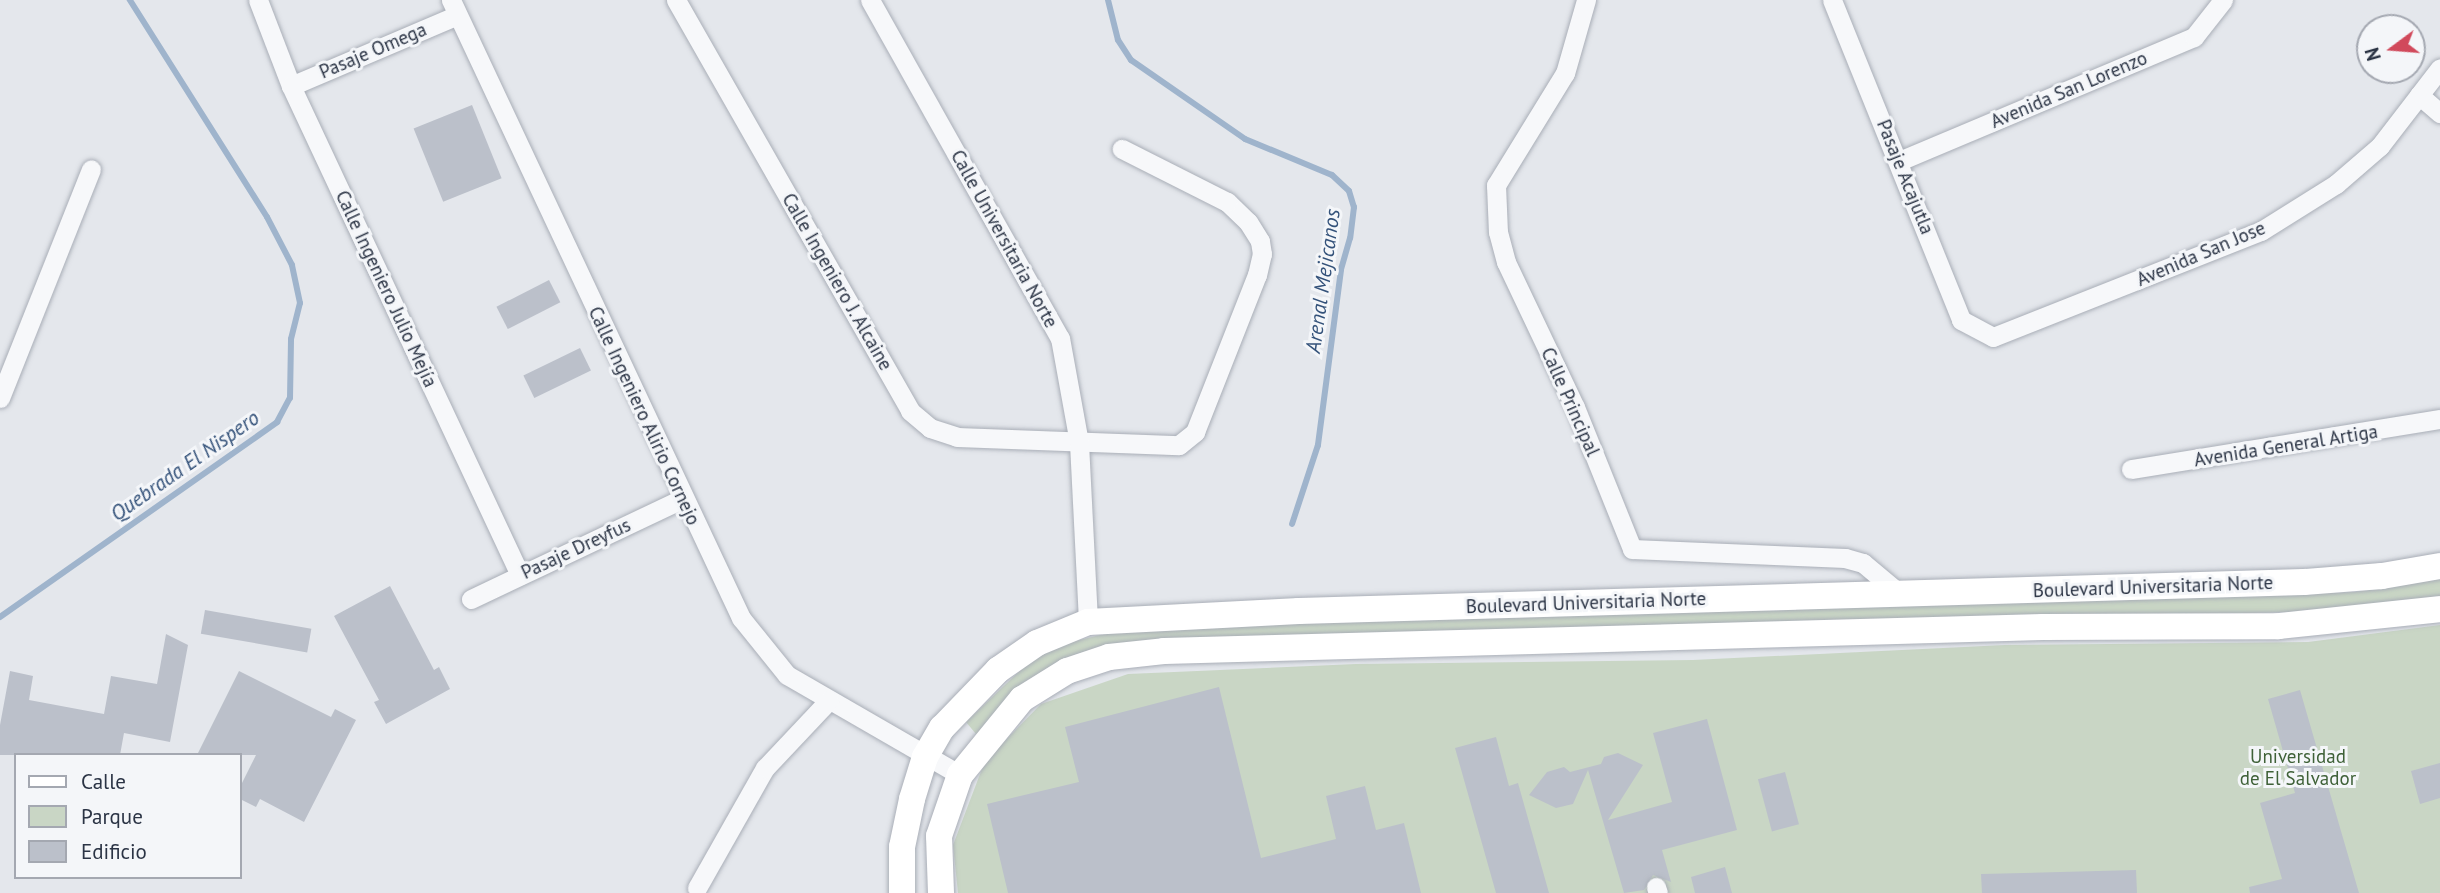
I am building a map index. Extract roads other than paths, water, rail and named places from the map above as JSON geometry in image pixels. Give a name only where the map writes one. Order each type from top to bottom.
[{"type":"main road","name":"Boulevard Universitaria Norte","points":[[902,893],[902,847],[925,757],[963,702],[998,670],[1037,643],[1088,622],[1299,611],[2304,582],[2382,576],[2440,566]]},
{"type":"main road","name":"Boulevard Universitaria Norte","points":[[941,893],[939,836],[960,775],[1005,714],[1044,683],[1088,663],[1139,653],[2043,627],[2279,626],[2440,608]]},
{"type":"street","name":"Calle Ingeniero Julio Mejía","points":[[258,0],[291,86],[520,575]]},
{"type":"street","name":"Calle Ingeniero J. Alcaine","points":[[676,0],[910,411],[930,428],[957,437],[1079,443],[1186,443],[1195,432],[1262,254],[1248,222],[1227,202],[1122,149]]},
{"type":"street","name":"Calle Universitaria Norte","points":[[870,0],[1060,338],[1079,443],[1088,622]]},
{"type":"street","name":"Calle Principal","points":[[1586,0],[1565,73],[1496,185],[1498,232],[1506,262],[1575,407],[1632,549],[1845,558],[1863,563],[1900,594]]},
{"type":"street","name":"Pasaje Acajutla","points":[[1832,0],[1899,160],[1961,320],[1993,337]]},
{"type":"street","name":"Avenida San Lorenzo","points":[[1899,160],[2194,37],[2223,0]]},
{"type":"street","name":"Pasaje Omega","points":[[291,86],[453,8]]},
{"type":"street","name":"Calle Ingeniero Alirio Cornejo","points":[[453,8],[682,499],[741,618],[761,648],[787,675],[960,775]]},
{"type":"street","name":"Avenida San Jose","points":[[1993,337],[2261,231],[2336,184],[2362,161],[2440,68]]},
{"type":"street","points":[[2419,95],[2440,113]]},
{"type":"street","points":[[0,398],[91,169]]},
{"type":"street","name":"Avenida General Artiga","points":[[2131,469],[2440,419]]},
{"type":"street","name":"Pasaje Dreyfus","points":[[471,599],[682,499]]},
{"type":"street","points":[[697,888],[765,768],[829,700]]},
{"type":"waterway","name":"Quebrada El Nispero","points":[[0,617],[277,422],[290,398],[291,339],[300,303],[292,265],[267,217],[130,0]]},
{"type":"waterway","name":"Arenal Mejicanos","points":[[1108,0],[1118,40],[1131,60],[1245,139],[1332,175],[1349,191],[1354,207],[1350,238],[1341,270],[1318,445],[1292,524]]},
{"type":"park label","name":"Universidad de El Salvador","points":[[2298,768]]}]
